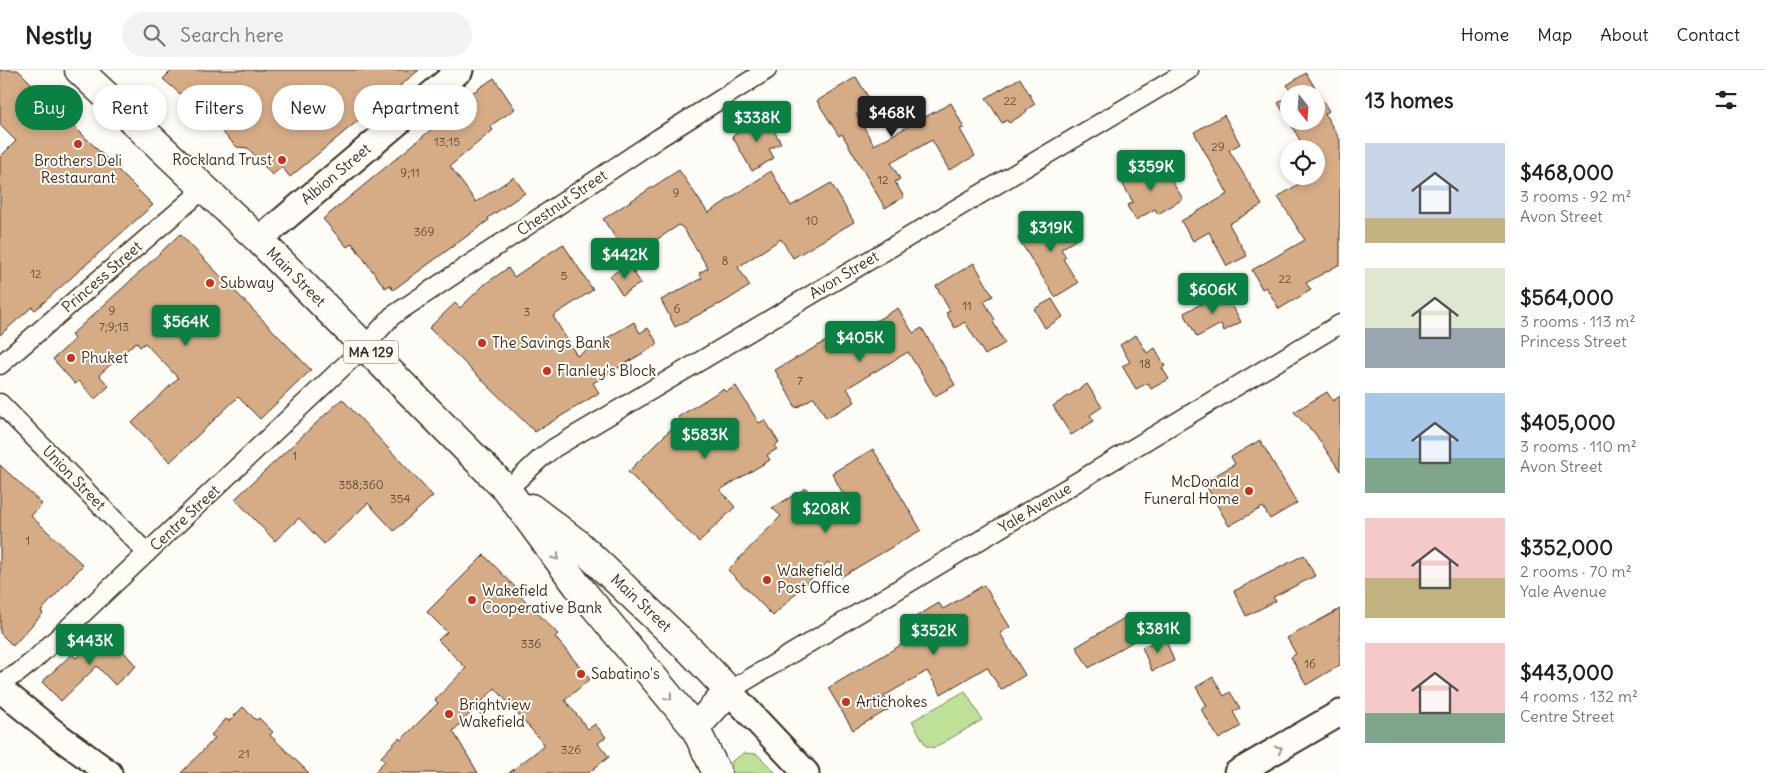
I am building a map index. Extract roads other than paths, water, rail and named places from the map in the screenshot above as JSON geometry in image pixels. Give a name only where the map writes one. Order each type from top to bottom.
[{"type":"main road","name":"Main Street","points":[[79,70],[259,240],[507,490],[577,585],[695,728],[717,773]]},
{"type":"main road","name":"Main Street","points":[[507,490],[576,542],[691,651],[730,691]]},
{"type":"main road","points":[[695,728],[730,691]]},
{"type":"street","name":"Albion Street","points":[[259,240],[460,70]]},
{"type":"street","name":"Chestnut Street","points":[[365,346],[388,320],[397,313],[659,138],[767,70]]},
{"type":"street","name":"Avon Street","points":[[507,490],[554,448],[1189,70]]},
{"type":"street","name":"Princess Street","points":[[0,365],[205,188]]},
{"type":"street","name":"Yale Avenue","points":[[730,691],[1340,324]]},
{"type":"street","name":"Centre Street","points":[[0,683],[18,673],[33,661],[365,346]]},
{"type":"street","name":"Union Street","points":[[0,403],[148,553]]},
{"type":"street","points":[[0,688],[58,736],[109,773]]},
{"type":"street","points":[[730,691],[806,773]]},
{"type":"street","points":[[1237,773],[1340,713]]},
{"type":"place","name":"Brothers Deli Restaurant","points":[[78,144]]},
{"type":"place","name":"Rockland Trust","points":[[282,160]]},
{"type":"place","name":"Subway","points":[[210,283]]},
{"type":"place","name":"The Savings Bank","points":[[482,343]]},
{"type":"place","name":"Phuket","points":[[71,358]]},
{"type":"place","name":"Flanley's Block","points":[[547,371]]},
{"type":"place","name":"McDonald Funeral Home","points":[[1249,491]]},
{"type":"place","name":"Wakefield Post Office","points":[[767,580]]},
{"type":"place","name":"Wakefield Cooperative Bank","points":[[472,600]]},
{"type":"place","name":"Sabatino's","points":[[581,674]]},
{"type":"place","name":"Artichokes","points":[[846,702]]},
{"type":"place","name":"Brightview Wakefield","points":[[449,714]]}]
